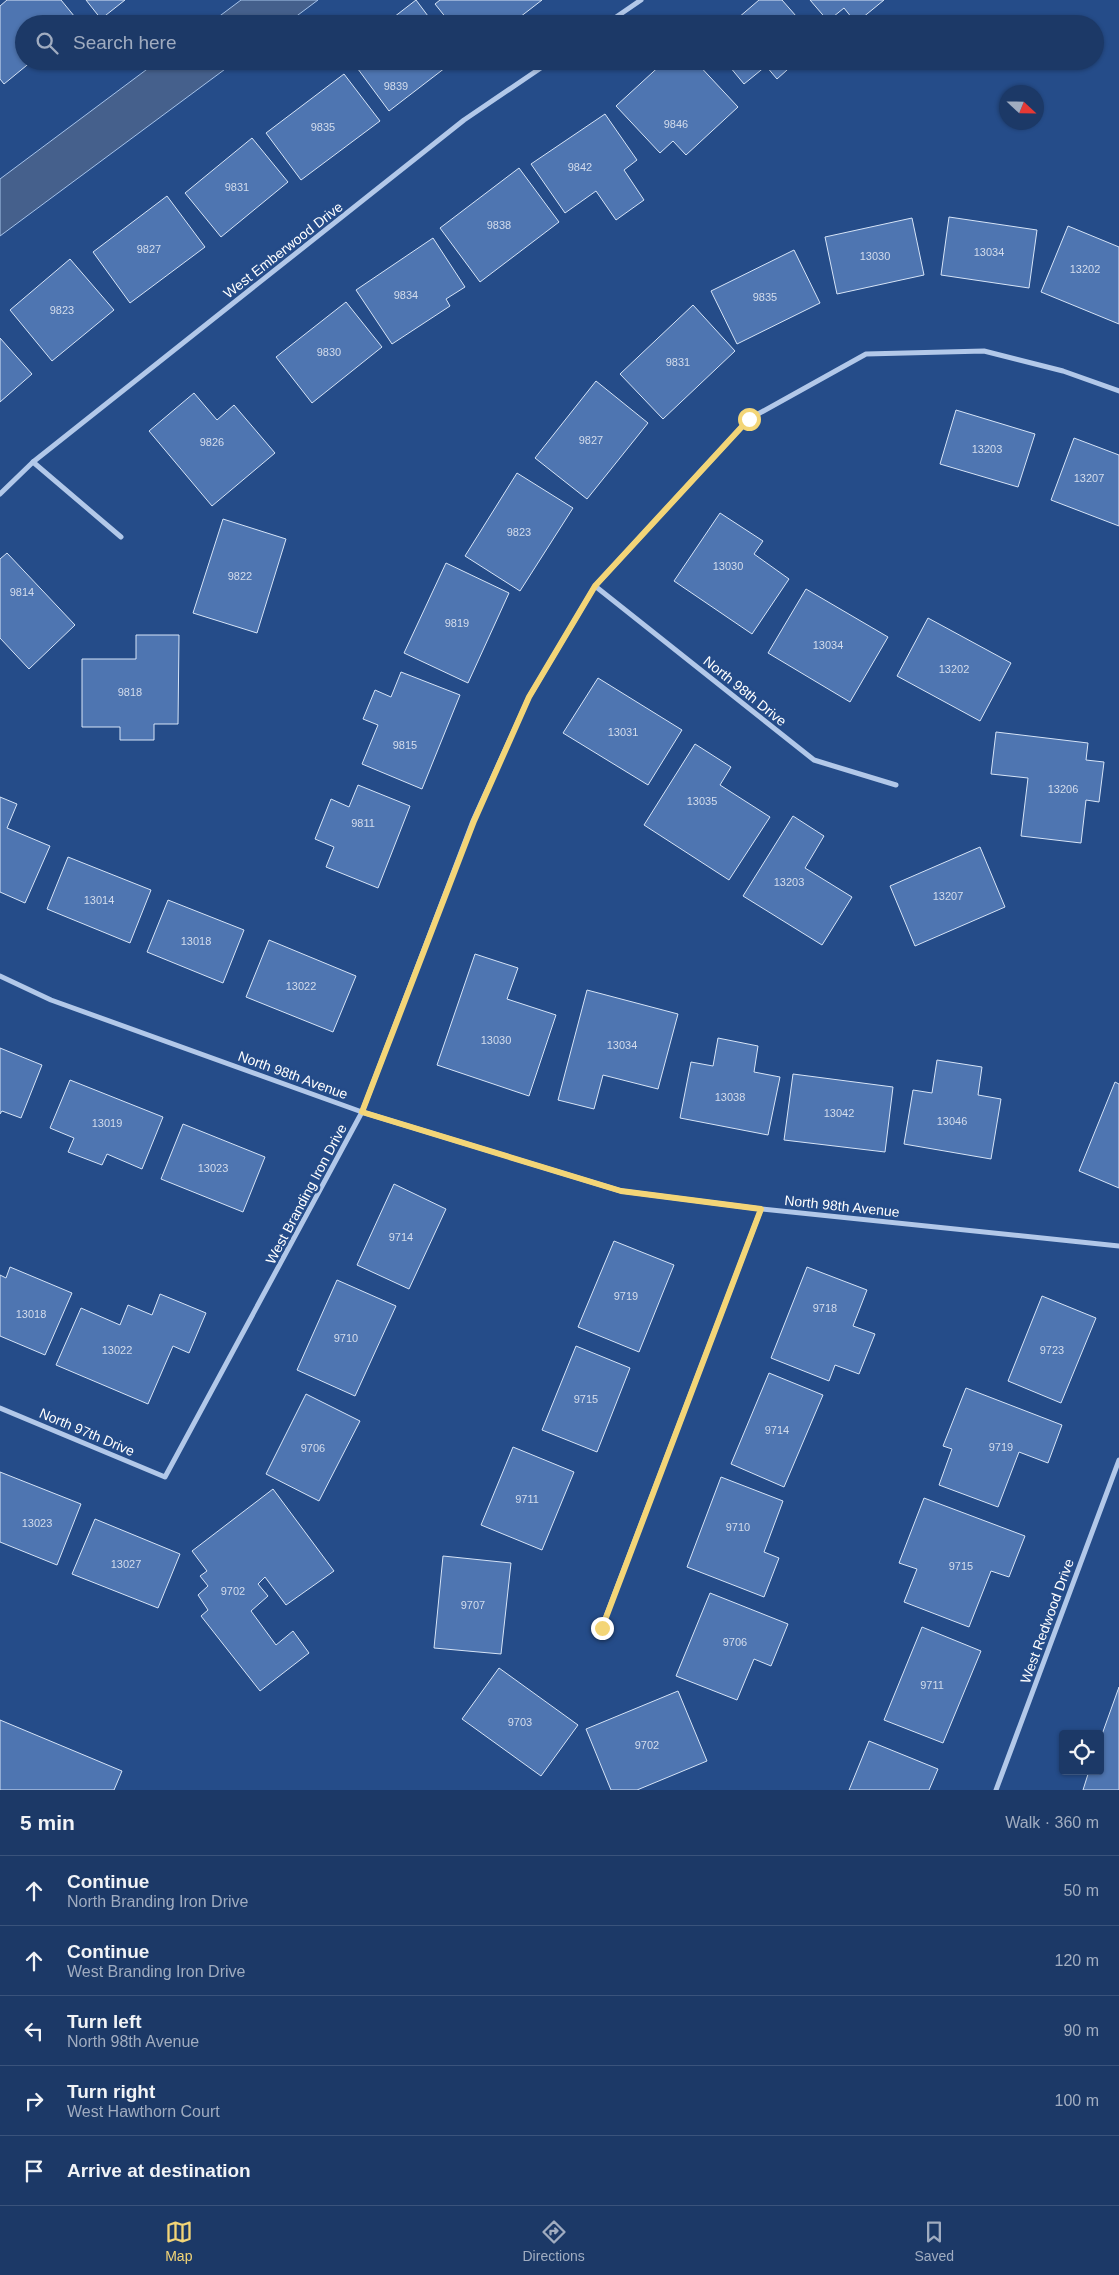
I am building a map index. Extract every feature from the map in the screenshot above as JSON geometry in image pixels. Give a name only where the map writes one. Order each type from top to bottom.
[{"type":"street","points":[[619,15],[641,0]]},
{"type":"street","name":"West Emberwood Drive","points":[[0,494],[33,462],[464,120],[538,70]]},
{"type":"street","name":"West Branding Iron Drive","points":[[166,1477],[362,1112],[477,812],[529,697],[595,586],[749,419],[866,354],[984,351],[1063,371],[1119,392]]},
{"type":"street","points":[[33,462],[121,537]]},
{"type":"street","name":"North 98th Drive","points":[[595,586],[814,760],[896,785]]},
{"type":"street","name":"North 98th Avenue","points":[[0,976],[51,1000],[362,1112],[621,1191],[761,1209],[1119,1246]]},
{"type":"street","points":[[602,1628],[761,1209]]},
{"type":"street","name":"North 97th Drive","points":[[0,1408],[166,1477]]},
{"type":"street","name":"West Redwood Drive","points":[[996,1790],[1119,1460]]},
{"type":"water","points":[[241,0],[318,0],[298,15],[221,15]]},
{"type":"water","points":[[146,70],[224,70],[0,236],[0,179]]},
{"type":"building","points":[[7,0],[61,0],[73,15],[15,15],[15,70],[21,70],[4,84],[0,79],[0,6]]},
{"type":"building","points":[[86,0],[125,0],[106,15],[98,15]]},
{"type":"building","points":[[416,0],[427,15],[397,15]]},
{"type":"building","points":[[440,0],[542,0],[523,15],[444,15],[435,4]]},
{"type":"building","points":[[759,0],[782,0],[795,15],[742,15]]},
{"type":"building","points":[[810,0],[884,0],[866,15],[850,15],[844,8],[835,15],[823,15]]},
{"type":"building","points":[[359,70],[442,70],[389,111]]},
{"type":"building","points":[[655,70],[703,70],[738,107],[686,155],[673,141],[660,153],[616,106]]},
{"type":"building","points":[[732,70],[761,70],[744,84]]},
{"type":"building","points":[[769,70],[787,70],[777,79]]},
{"type":"building","points":[[344,74],[380,121],[301,180],[266,133]]},
{"type":"building","points":[[605,114],[637,160],[624,170],[644,200],[616,220],[596,191],[565,213],[531,164]]},
{"type":"building","points":[[252,138],[288,182],[221,237],[185,193]]},
{"type":"building","points":[[519,168],[559,222],[480,282],[440,228]]},
{"type":"building","points":[[167,196],[205,247],[130,303],[93,252]]},
{"type":"building","points":[[949,217],[1037,230],[1029,288],[941,275]]},
{"type":"building","points":[[912,218],[924,275],[837,294],[825,237]]},
{"type":"building","points":[[1068,226],[1119,247],[1119,324],[1041,292]]},
{"type":"building","points":[[433,238],[465,287],[446,299],[450,306],[392,344],[356,290]]},
{"type":"building","points":[[794,250],[820,303],[737,344],[711,291]]},
{"type":"building","points":[[70,259],[114,310],[52,361],[10,310]]},
{"type":"building","points":[[346,302],[382,347],[312,403],[276,357]]},
{"type":"building","points":[[693,305],[735,351],[663,419],[620,374]]},
{"type":"building","points":[[0,338],[32,374],[0,402]]},
{"type":"building","points":[[596,381],[648,423],[587,499],[535,458]]},
{"type":"building","points":[[194,393],[217,420],[234,405],[275,453],[212,506],[149,431]]},
{"type":"building","points":[[956,410],[1035,434],[1018,487],[940,464]]},
{"type":"building","points":[[1074,438],[1119,455],[1119,526],[1051,500]]},
{"type":"building","points":[[517,473],[573,508],[520,591],[465,556]]},
{"type":"building","points":[[720,513],[763,541],[754,554],[789,579],[752,634],[674,581]]},
{"type":"building","points":[[223,519],[286,539],[257,633],[193,613]]},
{"type":"building","points":[[7,553],[75,625],[29,669],[0,638],[0,559]]},
{"type":"building","points":[[446,563],[509,593],[468,683],[404,653]]},
{"type":"building","points":[[806,589],[888,637],[850,702],[768,653]]},
{"type":"building","points":[[928,618],[1011,663],[980,721],[897,676]]},
{"type":"building","points":[[136,635],[179,635],[178,724],[154,724],[154,740],[120,740],[120,727],[82,727],[82,659],[136,659]]},
{"type":"building","points":[[401,672],[460,695],[422,789],[362,764],[378,725],[363,719],[375,690],[391,697]]},
{"type":"building","points":[[598,678],[682,730],[648,785],[563,733]]},
{"type":"building","points":[[996,732],[1088,743],[1086,760],[1104,762],[1099,802],[1086,800],[1081,843],[1021,836],[1028,778],[991,774]]},
{"type":"building","points":[[695,744],[731,767],[720,785],[770,817],[729,880],[644,825]]},
{"type":"building","points":[[358,785],[410,806],[378,888],[326,867],[334,847],[315,839],[331,799],[349,807]]},
{"type":"building","points":[[0,797],[17,804],[7,828],[50,846],[25,903],[0,892]]},
{"type":"building","points":[[793,816],[824,836],[805,868],[852,897],[822,945],[743,896]]},
{"type":"building","points":[[980,847],[1005,907],[915,946],[890,886]]},
{"type":"building","points":[[68,857],[151,890],[130,943],[47,909]]},
{"type":"building","points":[[168,900],[244,930],[223,983],[147,952]]},
{"type":"building","points":[[269,940],[356,976],[333,1032],[246,997]]},
{"type":"building","points":[[475,954],[518,968],[507,999],[556,1015],[529,1096],[437,1065]]},
{"type":"building","points":[[587,990],[678,1014],[658,1089],[603,1075],[594,1109],[558,1100]]},
{"type":"building","points":[[718,1038],[758,1046],[754,1072],[780,1077],[768,1135],[680,1118],[691,1062],[713,1066]]},
{"type":"building","points":[[0,1048],[42,1065],[21,1118],[2,1111],[0,1114]]},
{"type":"building","points":[[937,1060],[982,1067],[978,1095],[1001,1099],[991,1159],[904,1144],[913,1090],[932,1093]]},
{"type":"building","points":[[793,1074],[893,1087],[885,1152],[784,1140]]},
{"type":"building","points":[[70,1080],[163,1117],[142,1169],[107,1154],[102,1165],[68,1152],[74,1138],[50,1128]]},
{"type":"building","points":[[1115,1082],[1119,1084],[1119,1188],[1079,1171]]},
{"type":"building","points":[[183,1124],[265,1157],[243,1212],[161,1179]]},
{"type":"building","points":[[394,1184],[446,1209],[409,1289],[357,1265]]},
{"type":"building","points":[[614,1241],[674,1265],[639,1352],[578,1327]]},
{"type":"building","points":[[10,1267],[72,1293],[45,1355],[0,1336],[0,1275],[6,1278]]},
{"type":"building","points":[[807,1267],[867,1290],[853,1326],[875,1334],[859,1374],[835,1365],[829,1381],[771,1358]]},
{"type":"building","points":[[337,1280],[396,1306],[355,1396],[297,1370]]},
{"type":"building","points":[[160,1294],[206,1313],[189,1353],[173,1346],[148,1404],[56,1365],[81,1308],[120,1325],[128,1305],[152,1315]]},
{"type":"building","points":[[1042,1296],[1096,1318],[1061,1403],[1008,1381]]},
{"type":"building","points":[[576,1346],[630,1368],[597,1452],[542,1430]]},
{"type":"building","points":[[769,1373],[823,1395],[784,1487],[731,1464]]},
{"type":"building","points":[[966,1388],[1062,1425],[1048,1463],[1019,1452],[998,1507],[939,1485],[952,1449],[943,1446]]},
{"type":"building","points":[[306,1394],[360,1421],[319,1501],[266,1474]]},
{"type":"building","points":[[513,1447],[574,1472],[542,1550],[481,1525]]},
{"type":"building","points":[[0,1472],[81,1504],[57,1565],[0,1542]]},
{"type":"building","points":[[721,1477],[783,1501],[764,1552],[779,1558],[764,1597],[687,1567]]},
{"type":"building","points":[[273,1489],[334,1571],[286,1605],[265,1577],[258,1584],[268,1596],[251,1611],[276,1645],[293,1631],[309,1653],[260,1691],[201,1616],[208,1610],[198,1595],[208,1586],[200,1576],[207,1571],[192,1551]]},
{"type":"building","points":[[924,1498],[1025,1536],[1009,1577],[991,1571],[969,1627],[904,1602],[917,1569],[899,1563]]},
{"type":"building","points":[[95,1519],[180,1554],[158,1608],[72,1574]]},
{"type":"building","points":[[443,1556],[511,1563],[501,1654],[434,1648]]},
{"type":"building","points":[[710,1593],[788,1624],[771,1666],[754,1659],[737,1700],[676,1676]]},
{"type":"building","points":[[922,1627],[981,1651],[943,1743],[884,1720]]},
{"type":"building","points":[[499,1668],[578,1725],[541,1776],[462,1719]]},
{"type":"building","points":[[1119,1687],[1119,1790],[1083,1790],[1088,1775],[1104,1775],[1104,1730]]},
{"type":"building","points":[[678,1691],[707,1761],[637,1790],[611,1790],[586,1729]]},
{"type":"building","points":[[0,1720],[122,1771],[114,1790],[0,1790]]},
{"type":"building","points":[[869,1741],[938,1769],[929,1790],[849,1790]]},
{"type":"route","points":[[602,1628],[761,1209],[621,1191],[362,1112],[474,821],[529,697],[595,586],[749,419]]}]
